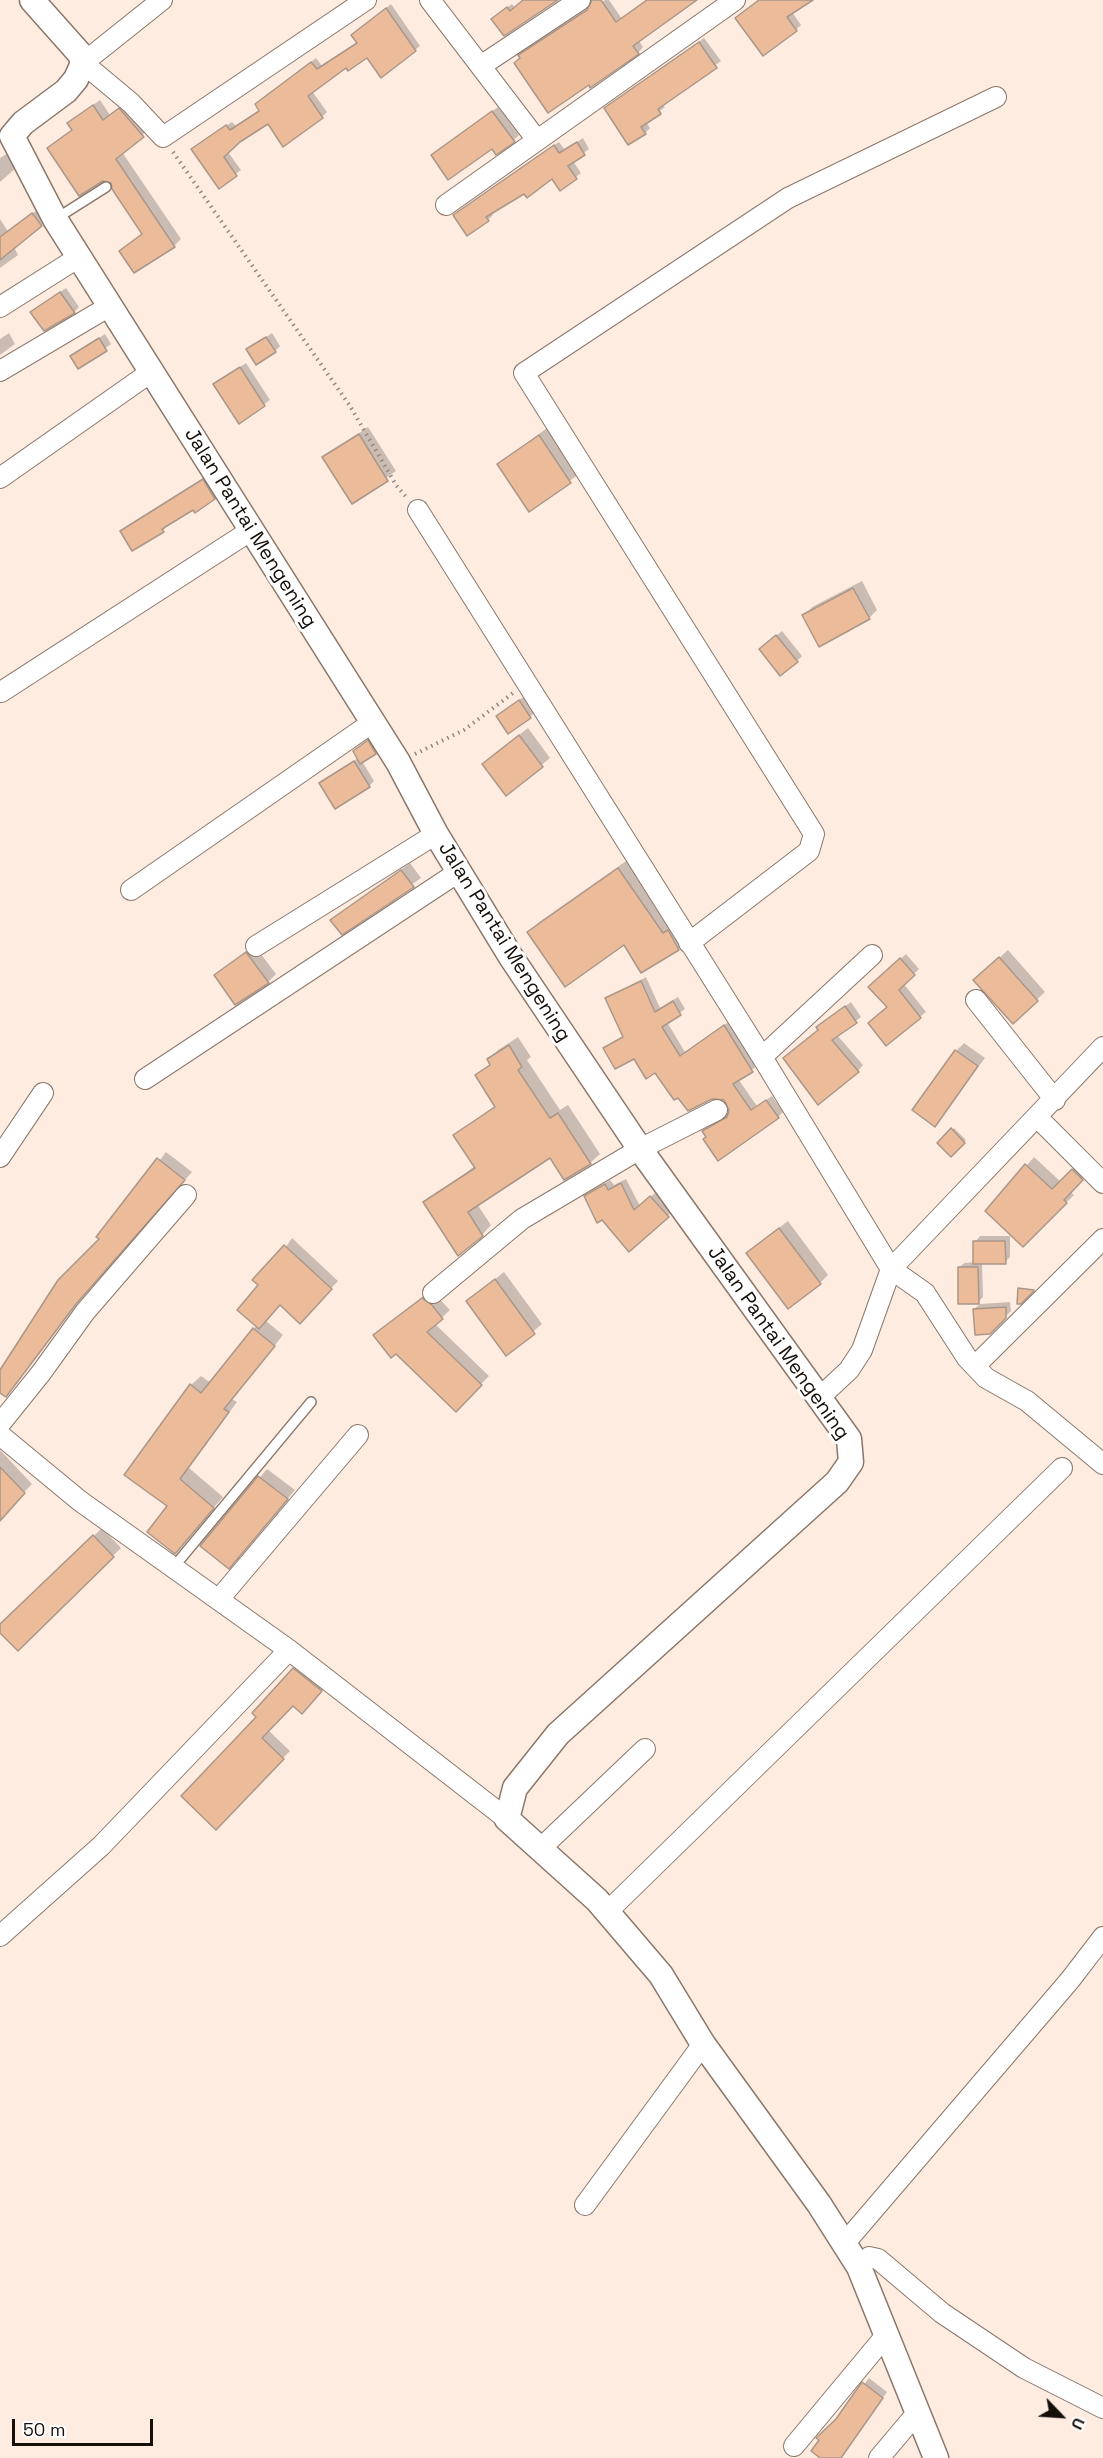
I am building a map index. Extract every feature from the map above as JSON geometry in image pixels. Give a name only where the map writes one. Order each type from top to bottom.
[{"type":"street","points":[[32,0],[80,54],[83,63],[131,103],[163,137],[366,0]]},
{"type":"street","points":[[83,63],[162,0]]},
{"type":"street","points":[[430,0],[482,65],[537,140]]},
{"type":"street","points":[[482,65],[580,0]]},
{"type":"street","points":[[446,205],[735,0]]},
{"type":"street","name":"Jalan Pantai Mengening","points":[[83,63],[76,79],[66,91],[23,123],[6,139],[108,307],[398,762],[436,834],[511,957],[640,1149],[849,1438],[851,1462],[846,1472],[558,1734],[515,1788],[507,1819]]},
{"type":"street","points":[[689,943],[809,851],[814,834],[524,373],[788,198],[996,97]]},
{"type":"street","points":[[0,307],[79,257]]},
{"type":"street","points":[[0,371],[108,307]]},
{"type":"street","points":[[0,478],[151,372]]},
{"type":"street","points":[[418,510],[528,682],[608,816],[895,1265],[925,1293],[975,1366],[986,1378],[1027,1401],[1103,1464]]},
{"type":"street","points":[[1,692],[250,531]]},
{"type":"street","points":[[131,890],[373,722]]},
{"type":"street","points":[[256,946],[436,834]]},
{"type":"street","points":[[145,1078],[460,871]]},
{"type":"street","points":[[762,1057],[872,955]]},
{"type":"street","points":[[976,1000],[1055,1100]]},
{"type":"street","points":[[820,1397],[849,1370],[862,1350],[895,1265],[1038,1118],[1103,1047]]},
{"type":"street","points":[[0,1157],[43,1094]]},
{"type":"street","points":[[433,1293],[522,1219],[640,1149],[717,1110]]},
{"type":"street","points":[[1038,1118],[1103,1183]]},
{"type":"street","points":[[0,1424],[41,1373],[85,1312],[186,1195]]},
{"type":"street","points":[[975,1366],[1103,1239]]},
{"type":"street","points":[[0,1435],[80,1501],[172,1569],[219,1599],[289,1650],[507,1819],[607,1912],[661,1975],[703,2044],[819,2204],[859,2266],[936,2458]]},
{"type":"street","points":[[219,1599],[358,1435]]},
{"type":"street","points":[[607,1912],[1062,1468]]},
{"type":"street","points":[[0,1936],[101,1846],[289,1650]]},
{"type":"street","points":[[540,1849],[645,1749]]},
{"type":"street","points":[[844,2244],[1070,1980],[1103,1937]]},
{"type":"street","points":[[585,2205],[703,2044]]},
{"type":"street","points":[[859,2266],[869,2258],[878,2259],[942,2313],[1024,2368],[1103,2408]]},
{"type":"street","points":[[794,2446],[887,2334]]},
{"type":"street","points":[[879,2458],[917,2413]]},
{"type":"lane","points":[[55,219],[106,187]]},
{"type":"lane","points":[[172,1569],[311,1402]]},
{"type":"path","points":[[163,137],[351,406],[396,485],[418,510]]},
{"type":"path","points":[[398,762],[464,730],[528,682]]},
{"type":"building","points":[[523,0],[558,0],[504,36],[491,19],[507,7],[510,11]]},
{"type":"building","points":[[592,0],[601,0],[616,22],[647,0],[697,0],[633,46],[639,54],[590,88],[589,85],[548,113],[514,63],[520,58],[518,55],[587,10]]},
{"type":"building","points":[[759,0],[813,0],[787,17],[797,31],[763,56],[735,18]]},
{"type":"building","points":[[386,8],[416,51],[381,78],[367,58],[348,71],[346,68],[308,96],[323,118],[283,147],[268,124],[240,142],[224,157],[237,176],[219,189],[191,149],[226,125],[230,130],[259,111],[255,104],[311,62],[317,69],[357,43],[351,35]]},
{"type":"building","points":[[699,42],[717,68],[658,109],[661,114],[641,127],[646,134],[628,145],[604,108]]},
{"type":"building","points":[[93,105],[103,120],[119,108],[144,137],[116,159],[175,247],[134,273],[119,251],[142,234],[112,189],[111,183],[103,181],[79,196],[47,148],[72,130],[67,123]]},
{"type":"building","points":[[492,111],[515,142],[496,155],[492,149],[448,180],[431,155]]},
{"type":"building","points":[[577,142],[585,155],[568,166],[577,179],[560,191],[552,179],[527,198],[524,194],[486,217],[489,221],[467,236],[453,215],[554,145],[559,153]]},
{"type":"building","points":[[32,213],[42,226],[0,260],[0,237]]},
{"type":"building","points":[[60,292],[75,313],[44,331],[30,312]]},
{"type":"building","points":[[266,337],[276,352],[256,365],[246,349]]},
{"type":"building","points":[[99,338],[107,351],[78,369],[70,356]]},
{"type":"building","points":[[240,367],[265,406],[239,424],[213,384]]},
{"type":"building","points":[[359,434],[388,481],[352,504],[322,457]]},
{"type":"building","points":[[539,435],[571,483],[529,512],[497,464]]},
{"type":"building","points":[[203,479],[215,499],[195,513],[193,510],[162,529],[164,532],[132,551],[120,531]]},
{"type":"building","points":[[853,588],[870,619],[819,647],[802,615]]},
{"type":"building","points":[[776,635],[798,662],[780,676],[759,649]]},
{"type":"building","points":[[519,700],[531,718],[508,734],[496,716]]},
{"type":"building","points":[[519,735],[543,767],[506,796],[482,764]]},
{"type":"building","points":[[368,740],[376,754],[360,764],[353,751]]},
{"type":"building","points":[[354,761],[370,787],[335,809],[319,783]]},
{"type":"building","points":[[618,868],[663,933],[668,930],[679,950],[641,973],[624,945],[565,987],[527,932]]},
{"type":"building","points":[[401,870],[414,887],[342,935],[330,920]]},
{"type":"building","points":[[246,952],[269,983],[235,1005],[214,975]]},
{"type":"building","points":[[999,957],[1038,1001],[1013,1024],[973,980]]},
{"type":"building","points":[[900,958],[915,975],[899,990],[921,1018],[886,1046],[868,1023],[887,1007],[868,987]]},
{"type":"building","points":[[641,981],[655,1012],[673,1001],[681,1015],[662,1027],[680,1056],[724,1025],[753,1072],[733,1084],[751,1110],[766,1100],[779,1118],[718,1161],[703,1139],[706,1137],[702,1131],[727,1117],[729,1110],[724,1100],[712,1099],[688,1111],[678,1098],[674,1100],[655,1073],[646,1079],[634,1059],[615,1069],[603,1048],[623,1037],[605,998]]},
{"type":"building","points":[[845,1006],[857,1023],[832,1040],[859,1072],[818,1105],[783,1058],[818,1030],[816,1027]]},
{"type":"building","points":[[509,1045],[522,1067],[518,1070],[550,1118],[558,1113],[591,1164],[564,1180],[550,1158],[468,1212],[483,1236],[458,1256],[423,1202],[475,1168],[453,1135],[495,1107],[475,1075],[490,1065],[487,1059]]},
{"type":"building","points":[[955,1050],[978,1066],[935,1127],[912,1110]]},
{"type":"building","points":[[951,1128],[965,1143],[951,1157],[937,1143]]},
{"type":"building","points":[[157,1158],[185,1180],[76,1304],[6,1397],[0,1393],[0,1370],[58,1280],[99,1239],[96,1237]]},
{"type":"building","points":[[1025,1164],[1052,1189],[1072,1169],[1083,1180],[1064,1200],[1067,1203],[1023,1247],[985,1211]]},
{"type":"building","points":[[621,1183],[634,1210],[650,1196],[669,1217],[629,1252],[602,1220],[597,1223],[584,1196],[605,1184],[608,1190]]},
{"type":"building","points":[[779,1228],[821,1284],[788,1309],[746,1253]]},
{"type":"building","points":[[973,1241],[1005,1241],[1006,1264],[973,1264]]},
{"type":"building","points":[[284,1245],[332,1289],[300,1324],[280,1305],[259,1329],[237,1310],[258,1285],[252,1280]]},
{"type":"building","points":[[958,1267],[978,1267],[979,1304],[958,1304]]},
{"type":"building","points":[[495,1279],[535,1334],[506,1356],[466,1301]]},
{"type":"building","points":[[1018,1288],[1034,1290],[1021,1304],[1017,1304]]},
{"type":"building","points":[[422,1298],[432,1305],[443,1319],[427,1332],[482,1385],[456,1412],[396,1354],[391,1358],[373,1335]]},
{"type":"building","points":[[1006,1307],[1006,1318],[990,1334],[975,1335],[973,1309]]},
{"type":"building","points":[[253,1328],[275,1346],[224,1409],[229,1412],[180,1479],[214,1508],[175,1554],[147,1532],[167,1506],[124,1475],[190,1384],[201,1393]]},
{"type":"building","points":[[0,1467],[25,1493],[0,1521]]},
{"type":"building","points":[[258,1476],[288,1499],[229,1569],[200,1546]]},
{"type":"building","points":[[93,1535],[114,1557],[18,1651],[0,1633],[0,1624]]},
{"type":"building","points":[[293,1668],[322,1691],[302,1714],[293,1706],[262,1738],[284,1759],[216,1830],[181,1796],[256,1717],[252,1713]]},
{"type":"building","points":[[862,2382],[883,2398],[841,2458],[820,2458],[811,2451],[819,2440],[816,2438],[836,2419]]}]
